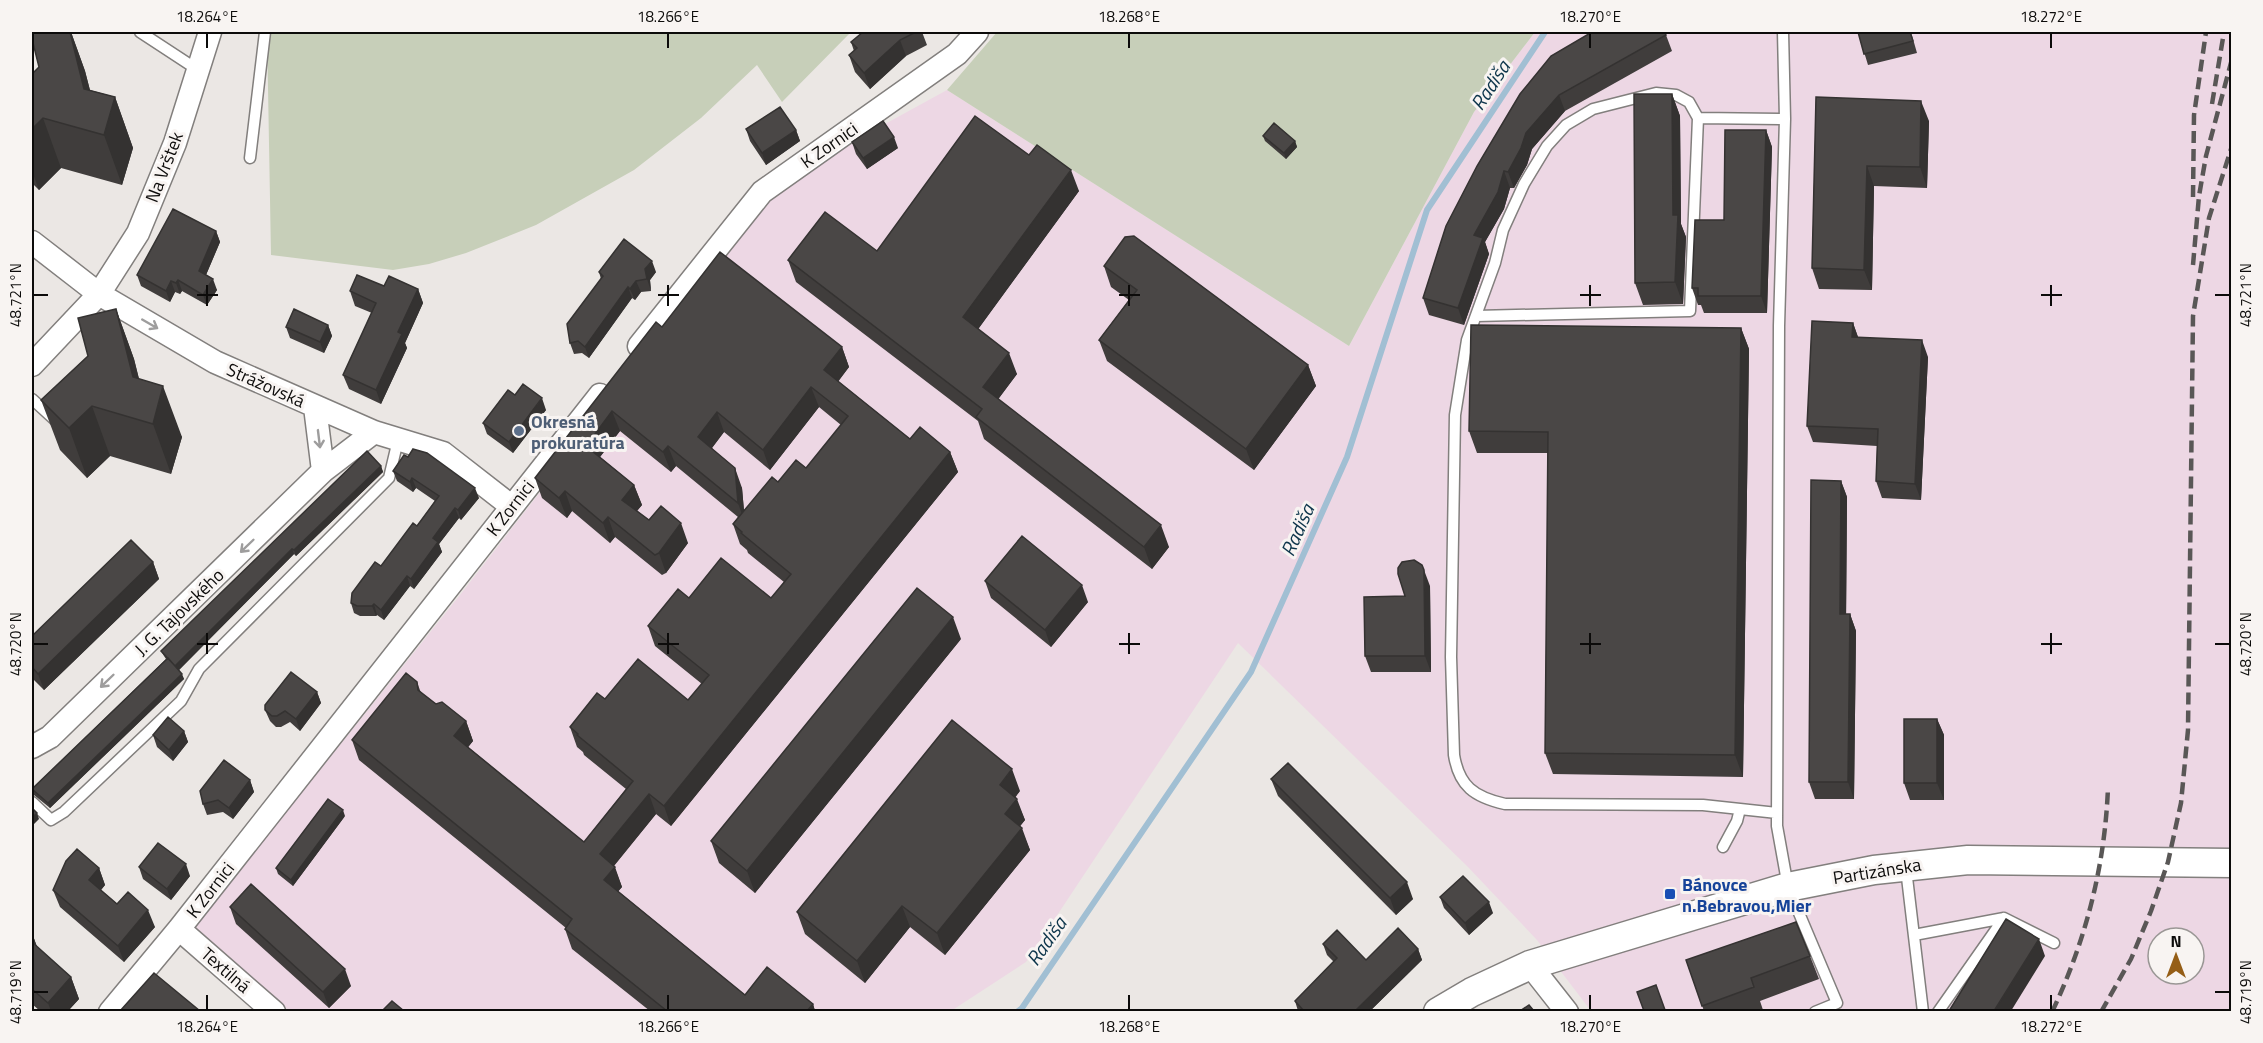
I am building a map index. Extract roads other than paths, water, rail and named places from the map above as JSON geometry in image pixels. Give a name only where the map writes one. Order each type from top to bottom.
[{"type":"street","name":"Na Vrštek","points":[[32,364],[99,294],[138,233],[175,143],[210,32]]},
{"type":"street","name":"K Zornici","points":[[629,358],[762,192],[957,54],[977,32]]},
{"type":"street","name":"Strážovská","points":[[32,242],[99,294],[215,362],[374,432],[443,453],[511,506]]},
{"type":"street","name":"K Zornici","points":[[110,1011],[179,929],[615,376]]},
{"type":"street","points":[[315,407],[323,471]]},
{"type":"street","name":"J. G. Tajovského","points":[[41,742],[323,471],[374,432]]},
{"type":"street","name":"Partizánska","points":[[1438,1011],[1530,965],[1788,887],[1832,877],[1905,865],[1968,860],[2232,863]]},
{"type":"street","name":"Textilná","points":[[179,929],[274,1011]]},
{"type":"street","points":[[1530,965],[1567,1011]]},
{"type":"lane","points":[[140,32],[198,70]]},
{"type":"lane","points":[[250,158],[265,32]]},
{"type":"lane","points":[[1783,32],[1785,119],[1779,326],[1777,813],[1788,887],[1837,1003],[1815,1011]]},
{"type":"lane","points":[[1476,316],[1690,311],[1698,118],[1689,102],[1676,95],[1656,93],[1593,109],[1566,125],[1547,146],[1524,184],[1503,230],[1495,263],[1467,340],[1458,384],[1455,426],[1451,657],[1454,755],[1457,771],[1464,784],[1474,793],[1491,801],[1505,804],[1703,805],[1777,813]]},
{"type":"lane","points":[[1698,118],[1785,119]]},
{"type":"lane","points":[[32,399],[62,428],[68,422]]},
{"type":"lane","points":[[32,802],[51,820],[64,812],[181,701],[199,669],[389,478],[398,440]]},
{"type":"lane","points":[[1723,847],[1737,821],[1740,809]]},
{"type":"lane","points":[[1905,865],[1923,1011]]},
{"type":"lane","points":[[1914,935],[2004,918],[2054,943]]},
{"type":"lane","points":[[1938,1011],[2004,918]]},
{"type":"waterway","name":"Radiša","points":[[1017,1012],[1022,1008],[1251,672],[1347,457],[1427,210],[1545,32]]},
{"type":"railway","points":[[2193,197],[2194,115],[2206,32]]},
{"type":"railway","points":[[2212,104],[2224,32]]},
{"type":"railway","points":[[2193,265],[2199,196],[2206,156],[2232,59]]},
{"type":"railway","points":[[2101,1012],[2131,959],[2151,911],[2168,862],[2181,803],[2188,730],[2193,316],[2209,218],[2232,146]]},
{"type":"railway","points":[[2052,1012],[2075,958],[2092,902],[2103,845],[2108,787]]},
{"type":"place","name":"Okresná prokuratúra","points":[[519,431]]},
{"type":"place","name":"Bánovce n.Bebravou,Mier","points":[[1670,894]]}]
